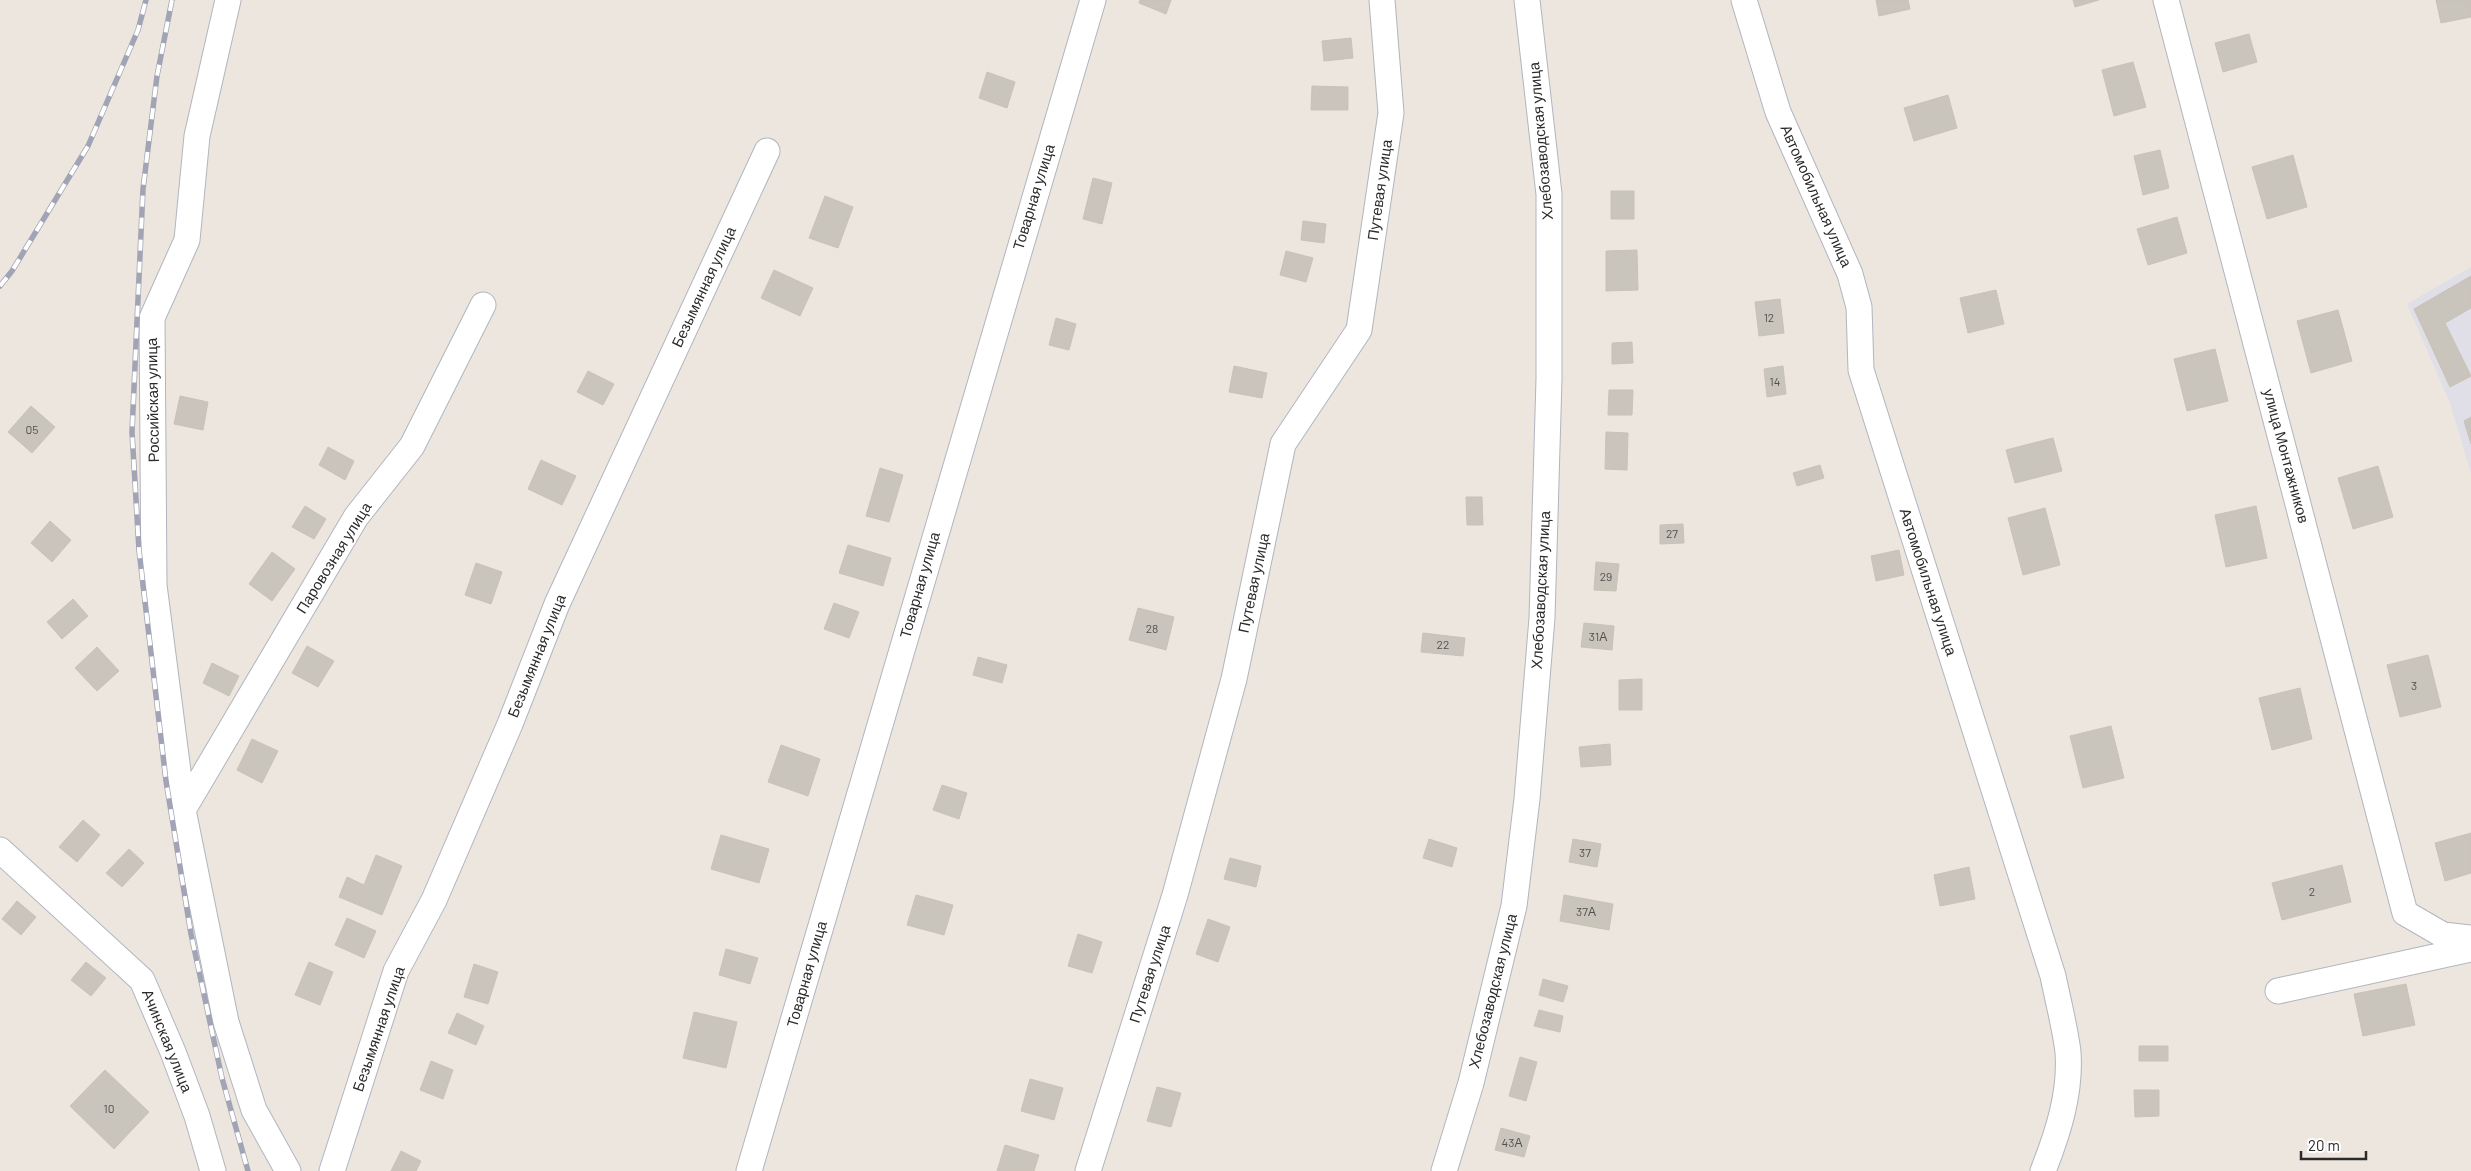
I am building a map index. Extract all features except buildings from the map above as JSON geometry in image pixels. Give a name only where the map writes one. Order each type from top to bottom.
[{"type":"street","name":"Российская улица","points":[[183,810],[154,585],[152,318],[187,240],[197,136],[228,0]]},
{"type":"street","name":"Товарная улица","points":[[749,1171],[1093,0]]},
{"type":"street","name":"Путевая улица","points":[[1088,1171],[1175,896],[1234,678],[1283,444],[1359,330],[1391,113],[1382,0]]},
{"type":"street","name":"Хлебозаводская улица","points":[[1444,1171],[1471,1083],[1514,906],[1527,799],[1542,618],[1549,389],[1549,194],[1527,0]]},
{"type":"street","name":"Автомобильная улица","points":[[1744,0],[1778,112],[1850,274],[1860,307],[1861,370],[2053,976],[2068,1053],[2060,1127],[2043,1171]]},
{"type":"street","name":"улица Монтажников","points":[[2166,0],[2405,913],[2443,935],[2471,938]]},
{"type":"street","name":"Безымянная улица","points":[[332,1171],[396,972],[438,891],[510,724],[557,604],[767,151]]},
{"type":"street","name":"Паровозная улица","points":[[183,810],[356,517],[412,446],[483,305]]},
{"type":"street","points":[[183,810],[226,1022],[254,1110],[288,1171]]},
{"type":"street","name":"Ачинская улица","points":[[0,850],[142,980],[174,1052],[197,1116],[213,1171]]},
{"type":"street","points":[[2278,991],[2471,949]]},
{"type":"shaded area","points":[[2471,267],[2471,473],[2450,403],[2407,304]]},
{"type":"railway","points":[[0,286],[12,271],[88,146],[138,30],[146,0]]},
{"type":"railway","points":[[172,0],[157,76],[143,189],[132,432],[139,550],[166,781],[191,934],[222,1078],[248,1171]]}]
